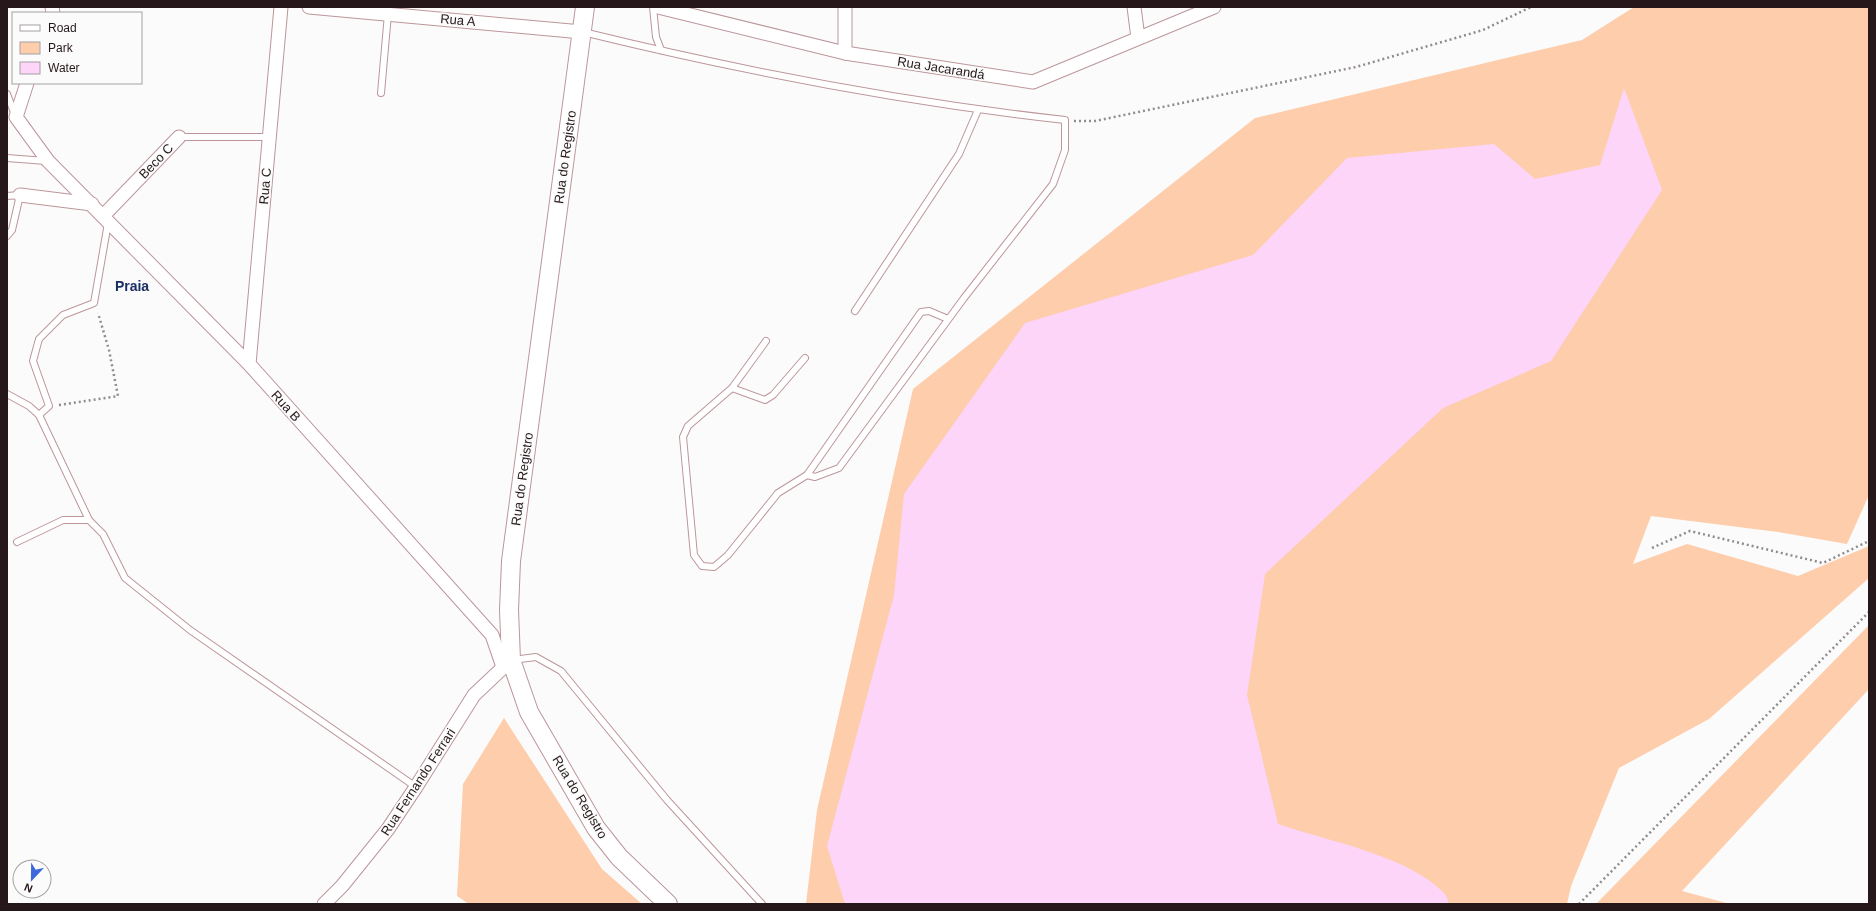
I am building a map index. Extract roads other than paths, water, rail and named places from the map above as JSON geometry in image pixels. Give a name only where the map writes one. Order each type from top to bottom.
[{"type":"main road","name":"Rua do Registro","points":[[585,7],[511,561],[507,664],[529,712],[596,828],[619,857],[668,904]]},
{"type":"street","name":"Rua C","points":[[249,364],[282,7]]},
{"type":"street","name":"Rua A","points":[[309,7],[368,10],[388,14],[422,12],[582,32]]},
{"type":"street","name":"Rua Jacarandá","points":[[658,7],[845,53],[1033,82],[1214,7]]},
{"type":"street","points":[[845,7],[845,53]]},
{"type":"street","points":[[1134,7],[1138,38]]},
{"type":"street","points":[[16,118],[26,84]]},
{"type":"street","name":"Rua B","points":[[16,118],[48,161],[249,364],[492,635],[507,664]]},
{"type":"street","name":"Beco C","points":[[106,219],[179,137]]},
{"type":"street","points":[[20,195],[92,204]]},
{"type":"street","name":"Rua Fernando Ferrari","points":[[324,904],[342,886],[388,829],[474,695],[507,664]]},
{"type":"lane","points":[[652,7],[656,37],[661,50]]},
{"type":"lane","points":[[381,94],[388,14]]},
{"type":"lane","points":[[582,32],[802,80],[978,110],[1065,120],[1065,150],[1053,184],[948,319],[839,468],[815,477],[807,474]]},
{"type":"lane","points":[[7,94],[16,118]]},
{"type":"lane","points":[[855,311],[959,154],[978,110]]},
{"type":"lane","name":"Beco C","points":[[179,137],[270,136]]},
{"type":"lane","points":[[7,158],[48,161]]},
{"type":"lane","points":[[7,196],[20,195],[12,230],[7,236]]},
{"type":"lane","points":[[39,415],[49,406],[33,361],[39,339],[63,315],[94,303],[106,219]]},
{"type":"lane","points":[[766,341],[732,388],[688,426],[683,436],[694,555],[702,566],[714,567],[728,555],[778,493],[807,474],[921,312],[929,311],[948,319]]},
{"type":"lane","points":[[732,388],[765,400],[773,395],[805,358]]},
{"type":"lane","points":[[7,394],[29,406],[39,415],[89,520],[103,534],[125,578],[190,630],[416,787]]},
{"type":"lane","points":[[17,542],[63,520],[89,520]]},
{"type":"lane","points":[[507,664],[536,657],[561,671],[667,800],[762,904]]},
{"type":"water","points":[[1624,88],[1662,190],[1551,361],[1443,408],[1265,574],[1247,695],[1278,824],[1388,859],[1428,880],[1444,893],[1449,904],[845,904],[827,846],[894,595],[904,494],[1025,323],[1253,255],[1347,158],[1494,144],[1535,179],[1600,165]]},
{"type":"district","name":"Praia","points":[[132,286]]}]
